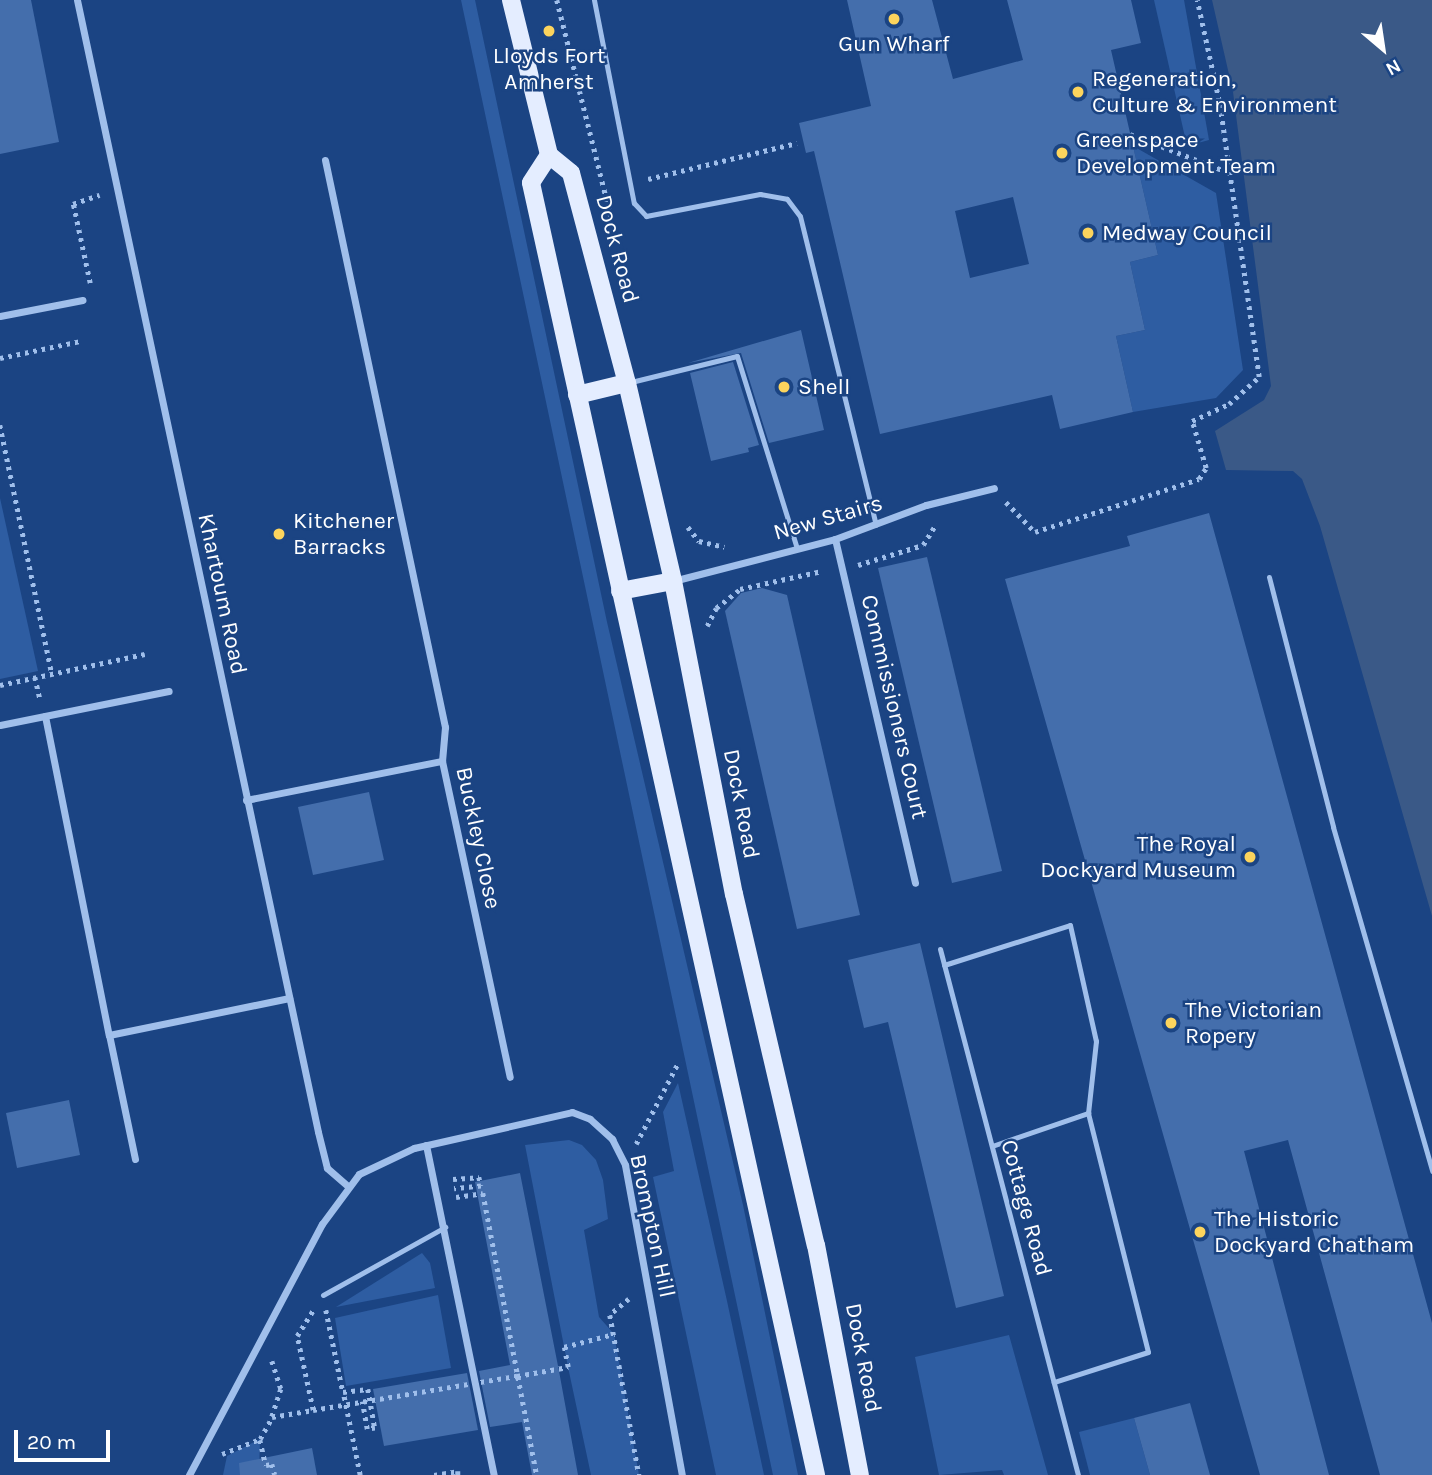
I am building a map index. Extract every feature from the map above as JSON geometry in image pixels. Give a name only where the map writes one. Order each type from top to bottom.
[{"type":"main road","points":[[511,0],[549,155],[531,183],[816,1475]]},
{"type":"main road","name":"Dock Road","points":[[549,155],[571,173],[627,383],[673,581],[734,894],[816,1245],[860,1475]]},
{"type":"main road","points":[[577,395],[627,383]]},
{"type":"main road","points":[[620,591],[673,581]]},
{"type":"street","name":"Khartoum Road","points":[[77,0],[325,1163],[348,1186]]},
{"type":"street","points":[[325,160],[446,727],[442,761]]},
{"type":"street","points":[[0,316],[82,300]]},
{"type":"street","name":"New Stairs","points":[[673,581],[835,539],[926,505],[994,488]]},
{"type":"street","name":"Commissioners Court","points":[[835,539],[915,883]]},
{"type":"street","points":[[0,725],[169,691]]},
{"type":"street","points":[[45,716],[135,1159]]},
{"type":"street","name":"Buckley Close","points":[[246,800],[442,761],[509,1077]]},
{"type":"street","points":[[109,1035],[289,998]]},
{"type":"street","name":"Brompton Hill","points":[[189,1475],[322,1224],[348,1186],[378,1162],[426,1144],[572,1112],[590,1119],[612,1139],[625,1165],[682,1475]]},
{"type":"street","points":[[426,1144],[446,1227],[494,1475]]},
{"type":"lane","points":[[594,0],[634,203],[646,216],[760,194],[787,199],[800,216],[876,525]]},
{"type":"lane","points":[[627,383],[737,356],[797,548]]},
{"type":"lane","points":[[1269,577],[1333,827],[1432,1171]]},
{"type":"lane","points":[[944,965],[1070,925],[1096,1041],[1087,1113],[1147,1352],[1054,1382]]},
{"type":"lane","name":"Cottage Road","points":[[940,949],[1078,1475]]},
{"type":"lane","points":[[992,1146],[1087,1113]]},
{"type":"lane","points":[[323,1295],[446,1227]]},
{"type":"path","points":[[557,0],[613,225]]},
{"type":"path","points":[[994,488],[1035,532],[1199,479],[1206,468],[1192,421],[1229,404],[1259,377],[1230,173],[1198,0]]},
{"type":"path","points":[[1130,134],[1230,173]]},
{"type":"path","points":[[605,189],[797,144]]},
{"type":"path","points":[[82,300],[90,283],[73,202],[117,191]]},
{"type":"path","points":[[0,358],[81,341]]},
{"type":"path","points":[[0,425],[52,674]]},
{"type":"path","points":[[998,508],[1010,505]]},
{"type":"path","points":[[684,515],[699,541],[727,547]]},
{"type":"path","points":[[710,619],[733,593],[843,569],[923,545],[935,525],[949,521]]},
{"type":"path","points":[[0,685],[145,654]]},
{"type":"path","points":[[625,1165],[679,1061]]},
{"type":"path","points":[[471,1179],[479,1177],[481,1186],[453,1188],[457,1198],[483,1193],[537,1475]]},
{"type":"path","points":[[639,1475],[610,1315],[646,1284]]},
{"type":"path","points":[[323,1295],[360,1475]]},
{"type":"path","points":[[313,1410],[297,1336],[323,1295]]},
{"type":"path","points":[[272,1417],[568,1367],[564,1347],[614,1334]]},
{"type":"path","points":[[258,1341],[273,1363],[281,1389],[272,1417],[260,1439],[266,1465],[272,1464],[275,1475]]},
{"type":"path","points":[[343,1392],[368,1389],[375,1428],[367,1429],[362,1401]]},
{"type":"path","points":[[197,1459],[260,1439]]},
{"type":"path","points":[[434,1475],[457,1471],[458,1475]]},
{"type":"shaded area","points":[[461,0],[475,0],[607,622],[743,1205],[798,1475],[773,1475]]},
{"type":"shaded area","points":[[1154,0],[1184,0],[1209,140],[1187,146]]},
{"type":"shaded area","points":[[1212,0],[1432,0],[1432,916],[1320,526],[1302,479],[1293,471],[1226,470],[1215,431],[1264,400],[1271,386],[1233,92]]},
{"type":"shaded area","points":[[1133,146],[1216,193],[1243,370],[1216,398],[1133,412],[1116,336],[1145,330],[1130,262],[1158,255]]},
{"type":"shaded area","points":[[0,498],[38,671],[0,679]]},
{"type":"shaded area","points":[[678,1083],[764,1475],[716,1475],[653,1177],[674,1171],[663,1112]]},
{"type":"shaded area","points":[[569,1140],[582,1145],[596,1160],[603,1180],[608,1219],[584,1230],[599,1317],[614,1334],[639,1475],[591,1475],[568,1367],[525,1145]]},
{"type":"shaded area","points":[[422,1253],[430,1263],[435,1288],[336,1307]]},
{"type":"shaded area","points":[[438,1295],[451,1368],[346,1386],[335,1318]]},
{"type":"shaded area","points":[[1009,1335],[1048,1475],[1004,1475],[1002,1470],[939,1475],[915,1357]]},
{"type":"shaded area","points":[[1134,1418],[1150,1475],[1090,1475],[1079,1432]]},
{"type":"shaded area","points":[[260,1439],[259,1475],[223,1475],[227,1456]]},
{"type":"building","points":[[0,0],[31,0],[59,142],[0,154]]},
{"type":"building","name":"Medway Council","points":[[847,0],[932,0],[953,79],[1023,60],[1007,0],[1131,0],[1141,43],[1111,50],[1158,255],[1130,262],[1145,330],[1116,336],[1133,412],[1060,429],[1052,395],[880,434],[814,151],[806,153],[799,123],[871,106]],"holes":[[[1013,197],[1029,264],[970,278],[955,211]]]},
{"type":"building","points":[[801,330],[824,430],[769,443],[741,353],[688,363]]},
{"type":"building","points":[[733,362],[759,445],[748,448],[749,452],[711,461],[690,373]]},
{"type":"building","points":[[1209,513],[1432,1323],[1432,1475],[1380,1475],[1288,1140],[1244,1151],[1329,1475],[1260,1475],[1005,579],[1130,546],[1127,536]]},
{"type":"building","points":[[927,557],[1002,871],[952,883],[878,568]]},
{"type":"building","points":[[762,588],[787,595],[860,915],[797,929],[725,611],[741,593]]},
{"type":"building","points":[[369,792],[384,860],[313,875],[298,807]]},
{"type":"building","points":[[920,943],[1004,1296],[956,1308],[888,1022],[864,1028],[848,960]]},
{"type":"building","points":[[69,1100],[80,1155],[17,1168],[6,1113]]},
{"type":"building","points":[[520,1173],[578,1475],[532,1475],[522,1422],[490,1427],[479,1371],[510,1365],[475,1182]]},
{"type":"building","points":[[467,1373],[478,1430],[384,1446],[373,1389]]},
{"type":"building","points":[[1190,1403],[1210,1475],[1150,1475],[1134,1418]]},
{"type":"building","points":[[312,1448],[317,1475],[240,1475],[239,1463]]},
{"type":"place","name":"Gun Wharf","points":[[894,19]]},
{"type":"place","name":"Lloyds Fort Amherst","points":[[549,31]]},
{"type":"place","name":"Regeneration, Culture & Environment","points":[[1078,92]]},
{"type":"place","name":"Greenspace Development Team","points":[[1062,153]]},
{"type":"place","name":"Medway Council","points":[[1088,233]]},
{"type":"place","name":"Shell","points":[[784,387]]},
{"type":"place","name":"Kitchener Barracks","points":[[279,534]]},
{"type":"place","name":"The Royal Dockyard Museum","points":[[1250,857]]},
{"type":"place","name":"The Victorian Ropery","points":[[1171,1023]]},
{"type":"place","name":"The Historic Dockyard Chatham","points":[[1200,1232]]}]
